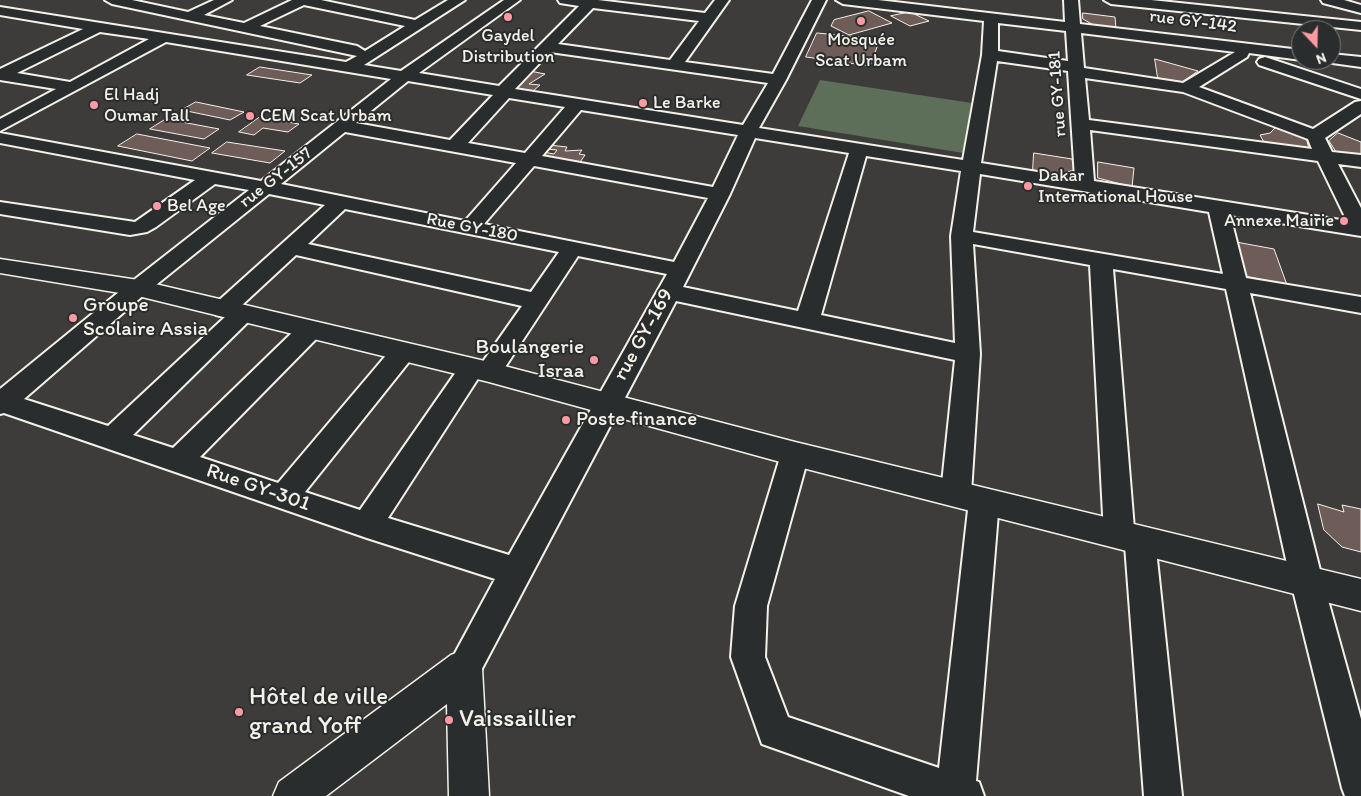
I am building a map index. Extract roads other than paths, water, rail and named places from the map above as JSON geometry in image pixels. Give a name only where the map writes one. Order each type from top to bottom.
[{"type":"street","points":[[112,0],[370,54]]},
{"type":"street","points":[[190,16],[225,0]]},
{"type":"street","points":[[246,28],[302,0],[418,25]]},
{"type":"street","points":[[357,12],[378,0]]},
{"type":"street","points":[[349,67],[458,0]]},
{"type":"street","name":"rue GY-157","points":[[1,402],[138,288],[406,75],[513,0]]},
{"type":"street","points":[[564,0],[709,18]]},
{"type":"street","points":[[674,66],[722,0]]},
{"type":"street","name":"rue GY-169","points":[[464,668],[606,404],[675,281],[720,194],[749,130],[778,80],[819,0]]},
{"type":"street","name":"rue GY-142","points":[[843,0],[911,4],[986,17],[1240,51],[1291,54]]},
{"type":"street","points":[[795,454],[751,606],[748,658],[775,732],[958,795],[970,497],[968,354],[962,236],[971,166],[990,55],[985,0]]},
{"type":"street","name":"rue GY-181","points":[[1071,0],[1085,185]]},
{"type":"street","points":[[1111,0],[1166,3],[1262,17],[1361,26]]},
{"type":"street","points":[[1328,0],[1361,9]]},
{"type":"street","points":[[455,146],[546,47],[590,3]]},
{"type":"street","points":[[0,11],[749,130],[1361,230]]},
{"type":"street","points":[[1262,17],[1277,52]]},
{"type":"street","points":[[1,75],[98,27]]},
{"type":"street","points":[[0,126],[164,37]]},
{"type":"street","points":[[546,47],[778,80]]},
{"type":"street","points":[[1186,88],[1240,51],[1361,94]]},
{"type":"street","points":[[990,55],[1186,88],[1315,136],[1361,230]]},
{"type":"street","points":[[8,56],[33,60]]},
{"type":"street","points":[[1341,60],[1361,62]]},
{"type":"street","points":[[1,75],[72,87]]},
{"type":"street","points":[[470,228],[578,103]]},
{"type":"street","points":[[1315,136],[1358,111]]},
{"type":"street","points":[[1081,124],[1361,161]]},
{"type":"street","points":[[342,126],[720,194]]},
{"type":"street","name":"Rue GY-180","points":[[0,138],[264,187],[572,249],[807,321],[968,354]]},
{"type":"street","points":[[807,321],[859,148]]},
{"type":"street","points":[[0,208],[130,229],[140,228],[150,224],[212,177]]},
{"type":"street","points":[[112,439],[292,247],[341,202]]},
{"type":"street","points":[[1218,207],[1307,582],[1361,788]]},
{"type":"street","points":[[962,236],[1361,305]]},
{"type":"street","points":[[292,247],[535,301]]},
{"type":"street","points":[[367,525],[572,249]]},
{"type":"street","points":[[1101,260],[1129,537],[1163,796]]},
{"type":"street","points":[[0,266],[138,288],[308,331],[481,370],[795,454],[1361,595]]},
{"type":"street","points":[[178,461],[308,331]]},
{"type":"street","points":[[284,496],[403,352]]},
{"type":"street","name":"Rue GY-301","points":[[1,402],[367,525],[516,572]]},
{"type":"street","points":[[293,796],[464,668]]},
{"type":"street","points":[[464,668],[469,796]]},
{"type":"place","name":"Gaydel Distribution","points":[[508,17]]},
{"type":"place","name":"Mosquée Scat Urbam","points":[[861,21]]},
{"type":"place","name":"Le Barke","points":[[643,103]]},
{"type":"place","name":"El Hadj Oumar Tall","points":[[94,105]]},
{"type":"place","name":"CEM Scat Urbam","points":[[250,116]]},
{"type":"place","name":"Dakar International House","points":[[1028,186]]},
{"type":"place","name":"Bel Age","points":[[157,206]]},
{"type":"place","name":"Annexe Mairie","points":[[1344,221]]},
{"type":"place","name":"Groupe Scolaire Assia","points":[[73,318]]},
{"type":"place","name":"Boulangerie Israa","points":[[594,360]]},
{"type":"place","name":"Poste finance","points":[[566,420]]},
{"type":"place","name":"Hôtel de ville grand Yoff","points":[[239,712]]},
{"type":"place","name":"Vaissaillier","points":[[449,720]]}]
